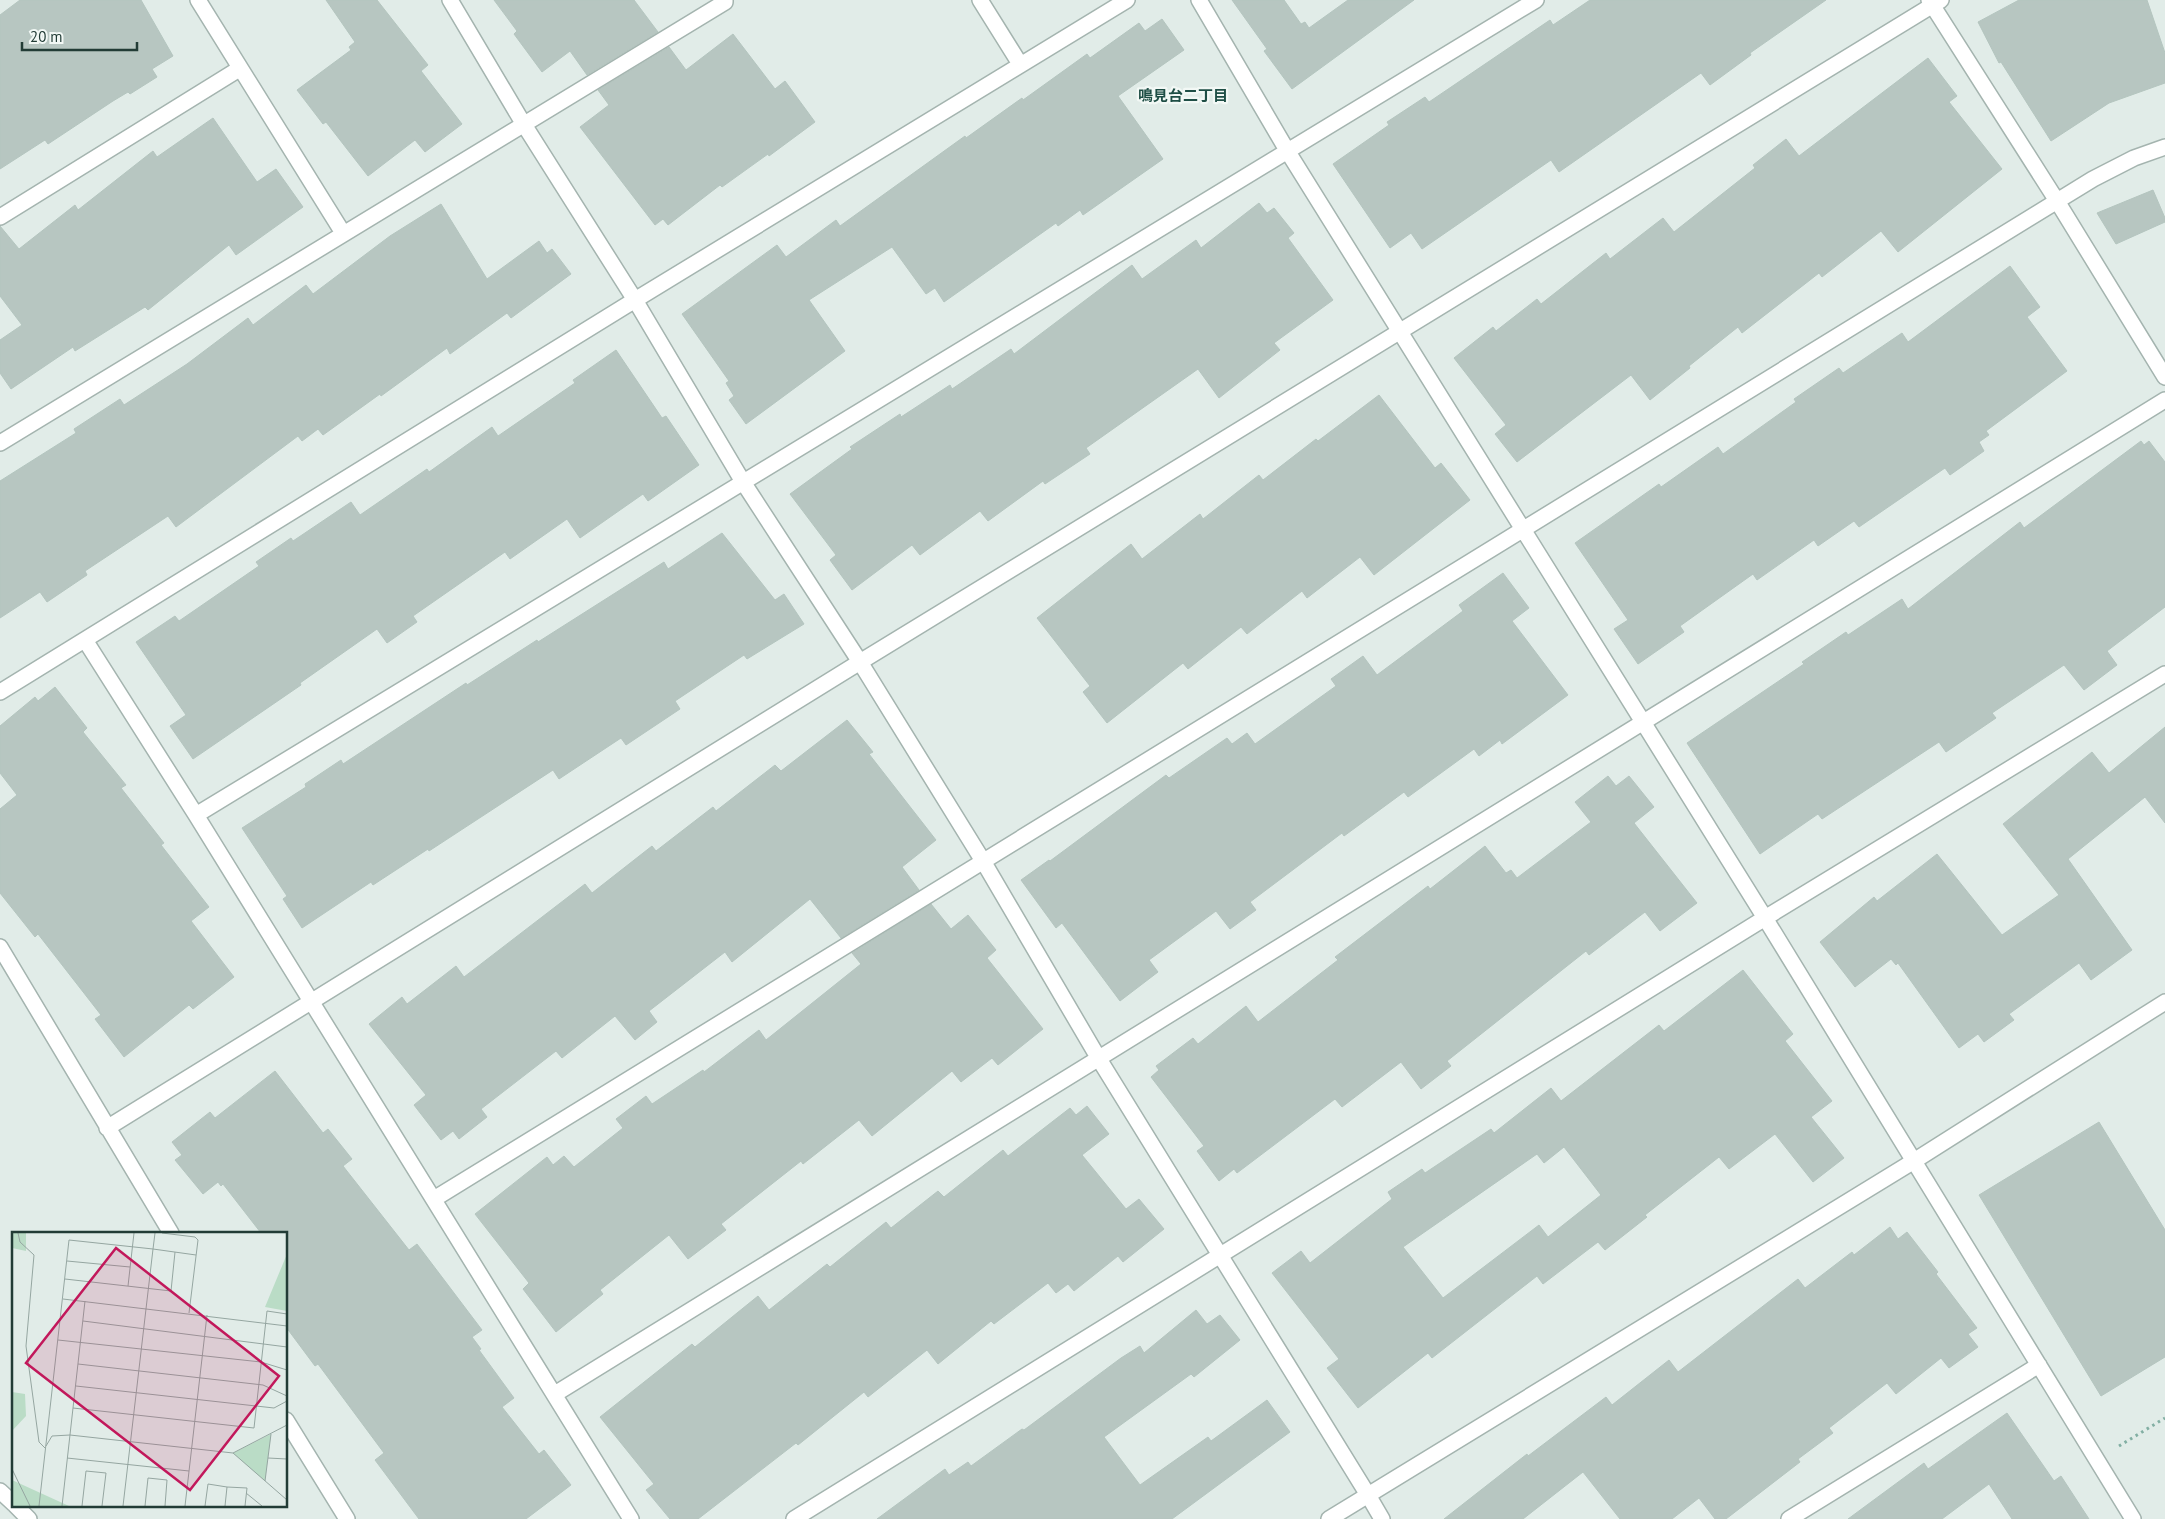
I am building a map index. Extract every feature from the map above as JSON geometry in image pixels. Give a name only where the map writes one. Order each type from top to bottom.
[{"type":"street","points":[[198,0],[239,69],[343,233]]},
{"type":"street","points":[[450,0],[523,123],[635,300],[743,482],[860,662],[983,861],[1100,1059],[1382,1519]]},
{"type":"street","points":[[0,443],[523,123],[725,2],[724,0]]},
{"type":"street","points":[[980,0],[1020,64]]},
{"type":"street","points":[[0,692],[635,300],[1128,0]]},
{"type":"street","points":[[1199,0],[1288,152],[1399,333],[1524,529],[1642,722],[1766,918],[2133,1519]]},
{"type":"street","points":[[196,815],[1536,0]]},
{"type":"street","points":[[107,1128],[860,662],[1399,333],[1934,2],[2165,377]]},
{"type":"street","points":[[0,218],[239,69]]},
{"type":"street","points":[[434,1199],[2093,178],[2134,158],[2165,148]]},
{"type":"street","points":[[555,1394],[2165,400]]},
{"type":"street","points":[[85,640],[196,815],[631,1519]]},
{"type":"street","points":[[794,1519],[1766,918],[2165,674]]},
{"type":"street","points":[[0,947],[170,1232]]},
{"type":"street","points":[[1329,1519],[1914,1161],[2165,1002]]},
{"type":"street","points":[[1789,1519],[2039,1365]]},
{"type":"street","points":[[288,1423],[347,1519]]},
{"type":"street","points":[[0,1491],[12,1503]]},
{"type":"street","points":[[15,1506],[29,1519]]},
{"type":"path","points":[[2097,1459],[2165,1418]]},
{"type":"building","points":[[20,0],[141,0],[173,56],[152,69],[157,77],[130,94],[128,92],[113,101],[48,144],[45,140],[0,169],[0,15]]},
{"type":"building","points":[[326,0],[377,0],[428,65],[421,71],[462,124],[425,152],[415,140],[368,176],[326,122],[323,124],[297,90],[351,50],[349,47],[355,42]]},
{"type":"building","points":[[494,0],[634,0],[658,32],[587,75],[570,51],[542,72],[514,34],[517,31]]},
{"type":"building","points":[[1232,0],[1284,0],[1301,24],[1305,22],[1309,28],[1348,0],[1414,0],[1292,89],[1264,51],[1267,49]]},
{"type":"building","points":[[1590,0],[1826,0],[1750,53],[1751,55],[1710,85],[1701,73],[1559,172],[1551,160],[1422,249],[1411,233],[1390,248],[1333,164],[1389,125],[1387,122],[1425,97],[1429,102],[1550,20],[1553,25]]},
{"type":"building","points":[[2019,0],[2147,0],[2165,53],[2165,83],[2109,103],[2051,141],[2001,62],[1999,63],[1978,22]]},
{"type":"building","points":[[1162,19],[1184,50],[1118,96],[1163,159],[1083,215],[1080,210],[1058,226],[1056,223],[944,302],[935,288],[926,294],[892,247],[809,300],[845,351],[746,424],[729,400],[734,396],[726,383],[729,381],[682,314],[777,245],[786,257],[836,220],[840,226],[965,136],[966,138],[1022,98],[1023,100],[1087,54],[1090,58],[1139,23],[1145,31]]},
{"type":"building","points":[[733,34],[775,89],[785,81],[815,122],[769,156],[768,154],[722,187],[720,185],[668,225],[663,219],[655,225],[580,127],[609,105],[598,90],[669,47],[686,70]]},
{"type":"building","points":[[1928,58],[1957,96],[1949,102],[2002,169],[1898,252],[1881,231],[1822,277],[1819,273],[1742,333],[1738,327],[1650,400],[1631,375],[1517,462],[1495,434],[1506,425],[1454,358],[1493,327],[1496,331],[1537,299],[1541,304],[1606,253],[1610,259],[1663,218],[1674,232],[1755,168],[1753,165],[1786,139],[1799,156]]},
{"type":"building","points":[[213,118],[257,182],[276,169],[303,207],[236,255],[229,245],[148,310],[145,307],[75,351],[73,347],[11,389],[0,373],[0,340],[22,325],[0,296],[0,226],[19,249],[75,205],[78,210],[153,151],[157,157]]},
{"type":"building","points":[[2153,190],[2165,222],[2116,244],[2097,213]]},
{"type":"building","points":[[1259,203],[1267,213],[1274,208],[1294,233],[1288,238],[1333,300],[1274,343],[1280,350],[1219,398],[1198,369],[1086,448],[1090,454],[1045,484],[1043,481],[988,521],[980,511],[920,555],[912,545],[852,590],[830,560],[836,555],[790,494],[852,449],[850,447],[900,414],[901,417],[950,385],[952,389],[1011,349],[1014,354],[1132,265],[1142,279],[1196,240],[1201,248]]},
{"type":"building","points":[[441,204],[487,279],[539,241],[547,253],[552,249],[571,274],[511,318],[507,313],[450,354],[447,348],[323,435],[318,429],[302,441],[298,436],[176,527],[168,516],[85,571],[87,575],[47,602],[40,592],[0,618],[0,481],[76,433],[74,429],[120,399],[124,405],[187,364],[248,318],[253,325],[306,285],[313,294],[390,236]]},
{"type":"building","points":[[2010,266],[2040,307],[2027,317],[2067,371],[1986,431],[1989,435],[1979,442],[1984,451],[1950,475],[1945,468],[1859,527],[1854,521],[1818,546],[1814,540],[1757,580],[1753,574],[1680,626],[1684,632],[1638,664],[1614,629],[1628,620],[1575,543],[1659,484],[1661,487],[1718,447],[1723,454],[1796,402],[1794,399],[1839,368],[1843,373],[1902,333],[1908,342]]},
{"type":"building","points":[[616,350],[662,418],[666,416],[699,465],[648,501],[643,494],[580,538],[567,519],[510,559],[505,552],[413,616],[417,622],[387,643],[377,629],[300,683],[301,685],[193,759],[170,726],[186,715],[136,642],[175,616],[179,621],[259,566],[256,562],[291,538],[293,541],[351,502],[360,515],[427,469],[429,472],[492,427],[498,436],[575,383],[573,380]]},
{"type":"building","points":[[1379,395],[1435,468],[1441,463],[1470,500],[1374,575],[1360,557],[1307,598],[1302,591],[1247,634],[1241,627],[1188,669],[1183,663],[1107,723],[1083,692],[1090,686],[1037,618],[1131,544],[1142,559],[1200,514],[1203,519],[1259,475],[1263,480],[1316,439],[1318,441]]},
{"type":"building","points":[[2141,441],[2144,445],[2149,441],[2165,462],[2165,607],[2107,651],[2117,665],[2084,690],[2064,665],[1992,713],[1996,718],[1946,752],[1939,742],[1822,819],[1818,814],[1760,854],[1687,743],[1804,664],[1802,662],[1846,632],[1848,635],[1902,599],[1908,609],[2020,522],[2024,528]]},
{"type":"building","points":[[722,533],[775,600],[784,594],[804,624],[747,659],[744,655],[675,701],[680,709],[626,745],[621,738],[559,779],[553,770],[429,851],[428,849],[373,885],[371,882],[302,928],[283,899],[287,896],[242,828],[306,787],[305,784],[341,760],[343,764],[466,683],[467,685],[537,640],[538,642],[664,562],[668,569]]},
{"type":"building","points":[[1503,573],[1529,608],[1512,621],[1568,695],[1502,744],[1500,740],[1479,756],[1474,749],[1408,797],[1404,792],[1344,836],[1342,833],[1250,902],[1256,910],[1230,929],[1216,911],[1149,960],[1158,972],[1120,1001],[1062,923],[1056,928],[1021,880],[1050,861],[1166,775],[1169,778],[1227,738],[1232,744],[1247,733],[1255,744],[1336,686],[1331,679],[1363,656],[1377,675],[1463,611],[1459,605]]},
{"type":"building","points":[[55,687],[87,728],[83,732],[126,785],[121,788],[164,843],[161,845],[209,907],[191,921],[234,977],[193,1009],[189,1005],[124,1057],[95,1019],[101,1015],[38,934],[35,937],[0,893],[0,809],[17,795],[0,773],[0,726],[35,697],[38,701]]},
{"type":"building","points":[[847,720],[873,752],[869,754],[936,840],[902,867],[919,890],[841,938],[810,899],[732,962],[725,952],[649,1011],[657,1022],[635,1040],[615,1016],[562,1058],[556,1051],[481,1109],[487,1117],[459,1139],[453,1131],[441,1140],[414,1105],[426,1095],[369,1024],[402,997],[407,1004],[456,966],[464,977],[585,884],[592,893],[652,846],[656,851],[713,807],[716,811],[775,765],[781,771]]},
{"type":"building","points":[[2165,727],[2165,823],[2145,797],[2068,859],[2132,950],[2091,980],[2079,963],[2009,1014],[2014,1020],[1984,1042],[1978,1034],[1959,1048],[1898,963],[1896,965],[1891,959],[1855,987],[1820,942],[1874,897],[1877,901],[1937,854],[2002,935],[2059,895],[2003,824],[2092,752],[2109,773]]},
{"type":"building","points":[[1608,776],[1616,786],[1629,776],[1654,807],[1634,823],[1697,903],[1660,931],[1645,912],[1589,955],[1586,951],[1447,1061],[1451,1066],[1421,1089],[1401,1062],[1342,1107],[1335,1099],[1237,1173],[1234,1169],[1219,1181],[1197,1151],[1204,1146],[1151,1077],[1159,1070],[1156,1066],[1193,1038],[1198,1044],[1246,1006],[1258,1022],[1338,960],[1335,957],[1428,886],[1430,889],[1485,846],[1506,873],[1511,870],[1517,878],[1591,822],[1575,802]]},
{"type":"building","points":[[931,904],[951,929],[968,915],[996,950],[987,958],[1043,1029],[998,1065],[992,1058],[961,1082],[952,1071],[872,1136],[859,1120],[803,1164],[801,1161],[721,1224],[726,1230],[688,1259],[669,1235],[600,1290],[603,1294],[556,1332],[523,1289],[529,1283],[475,1214],[547,1157],[553,1165],[564,1156],[574,1167],[623,1128],[616,1119],[646,1096],[652,1104],[703,1070],[704,1072],[759,1030],[766,1040],[861,964],[852,953]]},
{"type":"building","points":[[1743,970],[1793,1034],[1785,1041],[1832,1101],[1811,1117],[1844,1158],[1813,1182],[1775,1134],[1729,1169],[1719,1157],[1645,1215],[1647,1217],[1605,1250],[1598,1242],[1543,1284],[1537,1276],[1432,1358],[1428,1353],[1358,1408],[1327,1368],[1339,1359],[1272,1273],[1301,1251],[1310,1263],[1392,1199],[1388,1192],[1422,1169],[1425,1173],[1491,1129],[1494,1133],[1551,1088],[1561,1101],[1659,1025],[1664,1031]],"holes":[[[1564,1147],[1601,1195],[1548,1237],[1539,1225],[1443,1298],[1403,1247],[1537,1154],[1544,1163]]]},
{"type":"building","points":[[275,1071],[323,1133],[328,1129],[352,1159],[343,1166],[409,1250],[417,1244],[482,1330],[472,1337],[481,1349],[479,1350],[514,1398],[502,1407],[539,1454],[544,1450],[571,1485],[526,1519],[419,1519],[375,1460],[384,1453],[318,1364],[315,1366],[288,1330],[288,1232],[260,1232],[223,1184],[221,1186],[218,1182],[203,1194],[175,1160],[182,1155],[172,1142],[210,1112],[215,1118]]},
{"type":"building","points":[[1087,1106],[1109,1134],[1082,1155],[1126,1209],[1139,1199],[1164,1229],[1123,1262],[1118,1256],[1074,1291],[1068,1284],[1056,1293],[1048,1283],[994,1324],[991,1321],[938,1364],[927,1350],[868,1397],[864,1392],[798,1445],[796,1443],[698,1519],[670,1519],[646,1490],[654,1484],[600,1417],[692,1344],[695,1347],[758,1296],[769,1310],[827,1264],[830,1267],[886,1222],[891,1228],[938,1191],[944,1197],[1003,1150],[1008,1156],[1070,1108],[1076,1115]]},
{"type":"building","points":[[2099,1122],[2165,1230],[2165,1357],[2101,1396],[1979,1195]]},
{"type":"building","points":[[1890,1227],[1898,1239],[1907,1232],[1938,1272],[1936,1274],[1977,1328],[1968,1334],[1978,1347],[1949,1368],[1941,1358],[1896,1394],[1887,1383],[1829,1428],[1833,1433],[1798,1459],[1800,1462],[1726,1519],[1715,1519],[1699,1498],[1672,1519],[1620,1519],[1583,1472],[1523,1519],[1444,1519],[1527,1454],[1528,1456],[1606,1397],[1612,1405],[1669,1360],[1678,1372],[1798,1279],[1805,1288],[1852,1252],[1854,1255]]},
{"type":"building","points":[[1196,1310],[1207,1324],[1220,1315],[1240,1340],[1194,1377],[1191,1374],[1104,1437],[1140,1485],[1208,1437],[1211,1441],[1267,1400],[1290,1432],[1172,1519],[877,1519],[945,1469],[949,1475],[968,1462],[971,1466],[1140,1346],[1144,1353]]},
{"type":"building","points":[[2007,1413],[2054,1481],[2061,1476],[2089,1519],[2012,1519],[1989,1484],[1942,1519],[1848,1519],[1924,1463],[1928,1469]]},
{"type":"district","name":"鳴見台二丁目","points":[[1183,96]]}]
